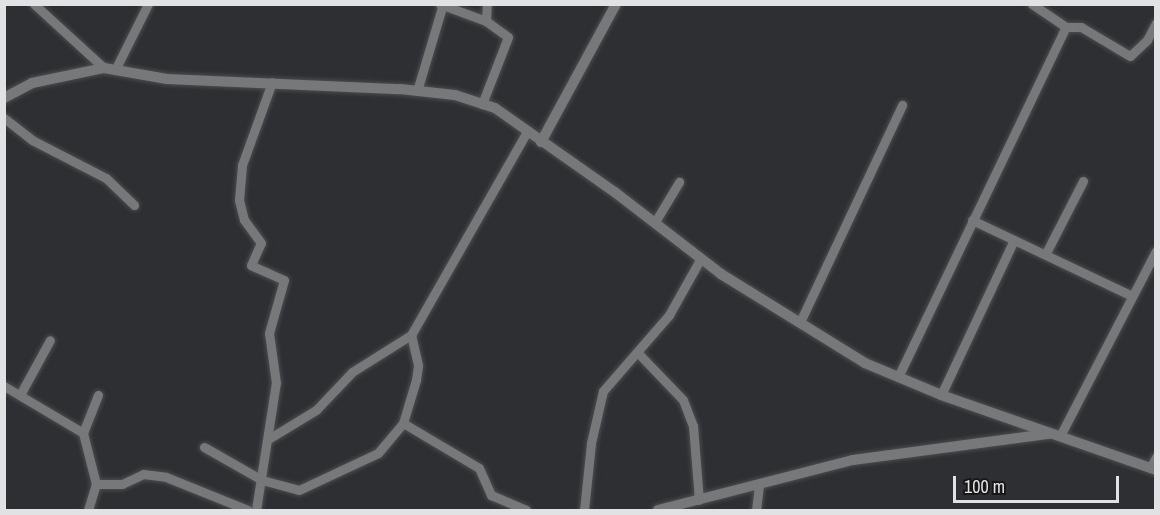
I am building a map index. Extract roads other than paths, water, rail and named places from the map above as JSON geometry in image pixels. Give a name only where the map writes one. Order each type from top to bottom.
[{"type":"street","points":[[34,4],[110,69]]},
{"type":"street","points":[[110,69],[148,4]]},
{"type":"street","points":[[486,21],[487,4]]},
{"type":"street","points":[[541,142],[616,4]]},
{"type":"street","points":[[1032,4],[1066,27],[1081,27],[1130,56],[1147,40],[1155,23]]},
{"type":"street","points":[[417,91],[441,5],[486,21],[508,37],[482,104]]},
{"type":"street","points":[[898,377],[1066,27]]},
{"type":"street","points":[[4,98],[32,83],[110,69],[167,79],[272,82],[455,95],[495,108],[655,222],[701,258],[865,363],[941,395],[1153,469],[1155,457]]},
{"type":"street","points":[[256,510],[270,438],[276,383],[269,333],[284,280],[251,265],[261,243],[244,220],[239,200],[242,165],[272,82]]},
{"type":"street","points":[[800,322],[902,105]]},
{"type":"street","points":[[4,118],[32,140],[105,178],[134,205]]},
{"type":"street","points":[[270,438],[316,410],[352,372],[411,335],[527,132]]},
{"type":"street","points":[[1046,253],[1083,181]]},
{"type":"street","points":[[655,222],[679,182]]},
{"type":"street","points":[[972,220],[1046,253],[1132,296]]},
{"type":"street","points":[[941,395],[1014,240]]},
{"type":"street","points":[[1056,435],[1155,251]]},
{"type":"street","points":[[584,510],[591,443],[603,391],[618,370],[638,353],[669,315],[701,258]]},
{"type":"street","points":[[204,447],[262,480],[299,489],[378,453],[403,423],[418,364],[411,335]]},
{"type":"street","points":[[21,393],[50,340]]},
{"type":"street","points":[[638,353],[686,409],[693,426],[699,500]]},
{"type":"street","points":[[4,386],[21,393],[83,433]]},
{"type":"street","points":[[88,510],[96,484],[83,433],[98,395]]},
{"type":"street","points":[[403,423],[479,468],[491,495],[526,510]]},
{"type":"street","points":[[658,510],[853,460],[1056,435]]},
{"type":"street","points":[[96,484],[122,484],[143,474],[166,477],[248,510]]},
{"type":"street","points":[[756,510],[759,484]]}]
